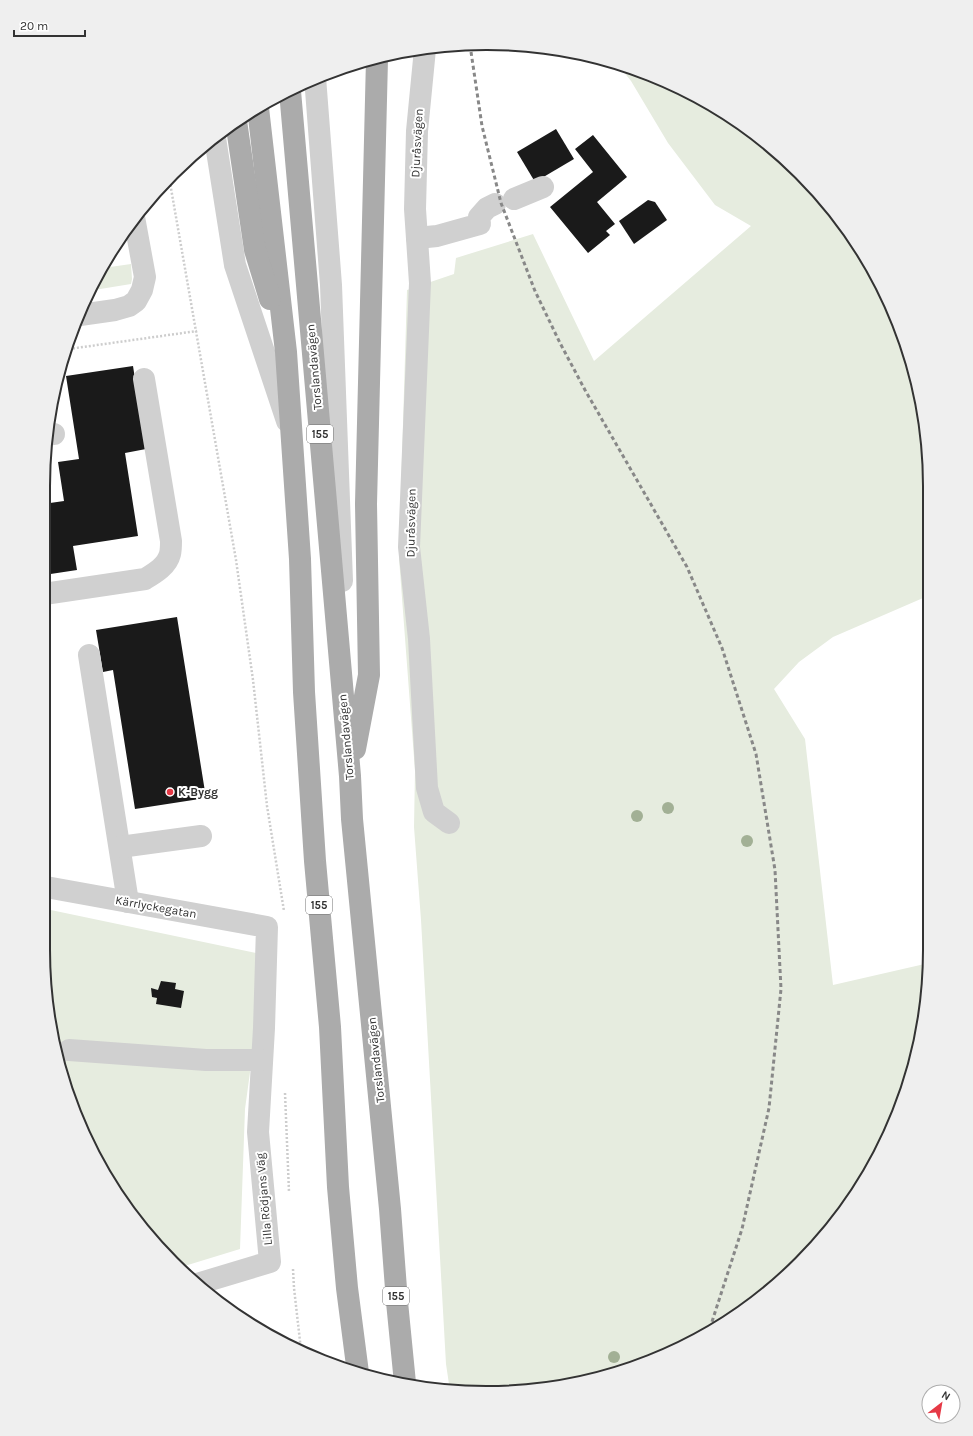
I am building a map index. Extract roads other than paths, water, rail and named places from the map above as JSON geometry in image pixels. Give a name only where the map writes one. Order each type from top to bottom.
[{"type":"main road","points":[[350,776],[369,675],[366,504],[377,64]]},
{"type":"main road","name":"Torslandavägen","points":[[290,96],[350,776],[352,819],[389,1194],[405,1378]]},
{"type":"main road","name":"155","points":[[259,114],[286,352],[300,559],[304,692],[315,861],[330,1027],[338,1187],[347,1288],[357,1366]]},
{"type":"main road","points":[[237,129],[255,250],[286,352]]},
{"type":"street","name":"Djuråsvägen","points":[[424,55],[417,131],[415,209],[420,283],[409,547],[419,639],[427,788],[434,812],[449,823]]},
{"type":"street","points":[[316,85],[332,285],[350,776]]},
{"type":"street","points":[[216,144],[235,265],[292,435]]},
{"type":"street","points":[[417,238],[438,236],[480,224],[479,217],[488,208],[544,187]]},
{"type":"street","points":[[85,314],[115,310],[129,306],[136,300],[142,290],[145,277],[136,227]]},
{"type":"street","points":[[50,593],[145,579],[156,573],[170,554],[171,541],[144,379]]},
{"type":"street","points":[[89,655],[128,902]]},
{"type":"street","points":[[120,847],[201,836]]},
{"type":"street","name":"Kärrlyckegatan","points":[[50,887],[267,927]]},
{"type":"street","name":"Lilla Rödjans Väg","points":[[204,1282],[270,1262],[258,1132],[267,927]]},
{"type":"street","points":[[69,1050],[206,1060],[262,1060]]},
{"type":"railway","points":[[471,51],[482,126],[501,203],[535,291],[585,390],[687,567],[722,648],[756,754],[775,870],[781,989],[769,1108],[742,1229],[711,1324]]},
{"type":"place","name":"K-Bygg","points":[[170,792]]}]
